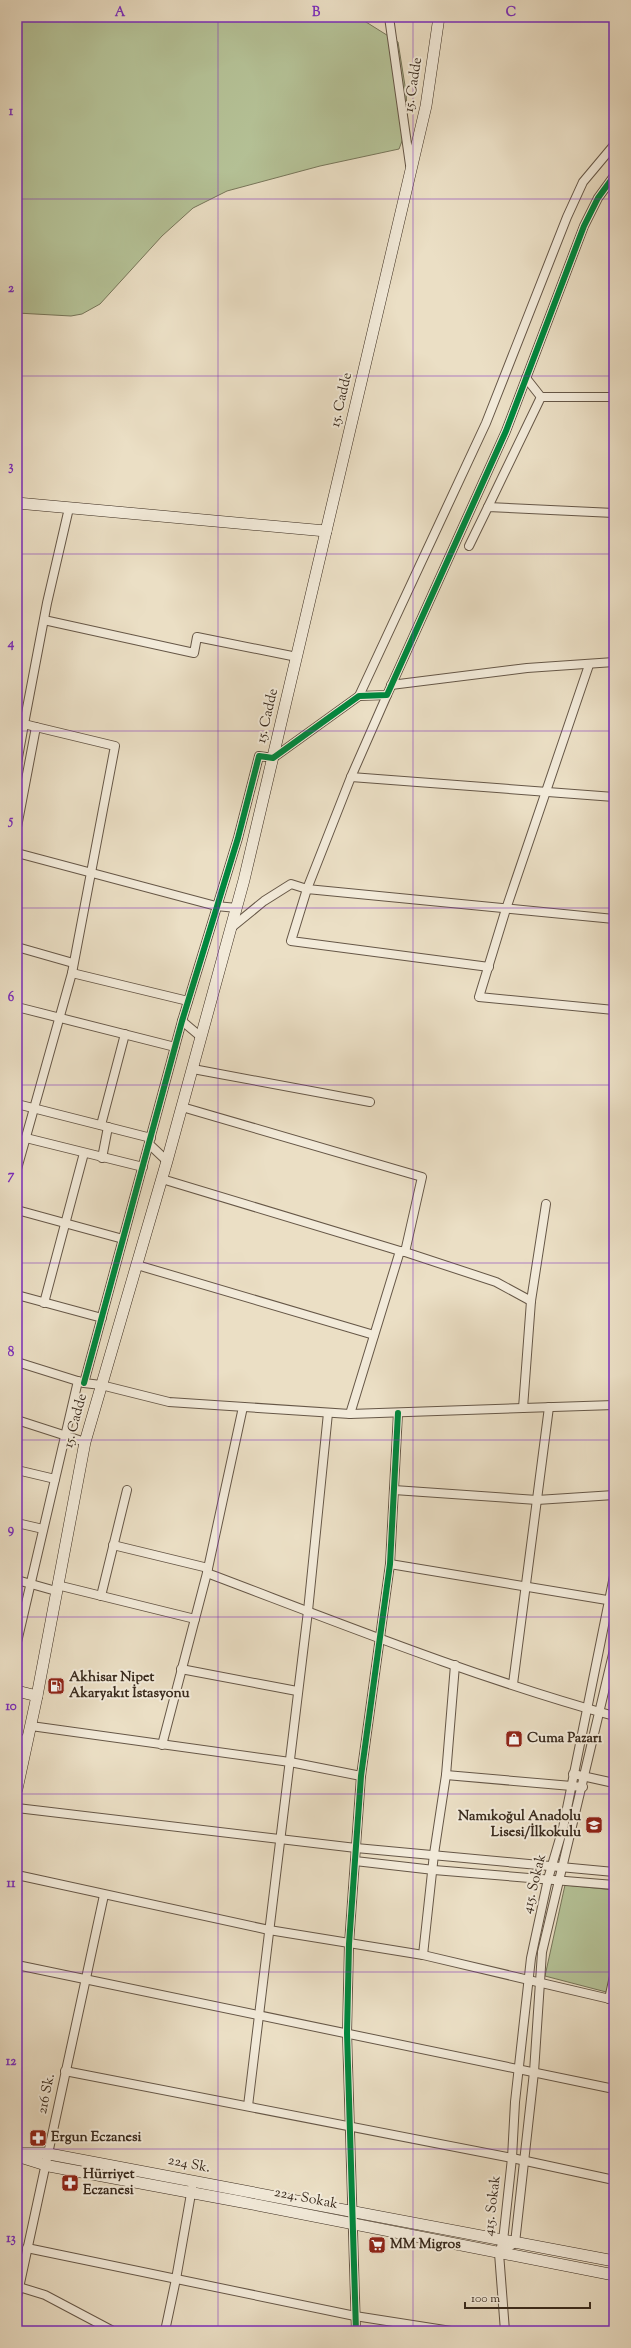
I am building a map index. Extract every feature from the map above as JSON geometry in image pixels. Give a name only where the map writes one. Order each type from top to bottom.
[{"type":"main road","name":"15. Cadde","points":[[17,1790],[22,1740],[31,1726],[56,1588],[85,1442],[162,1179],[236,908],[273,758],[411,172],[426,106],[439,17]]},
{"type":"main road","points":[[17,503],[326,531]]},
{"type":"main road","points":[[17,1691],[37,1696]]},
{"type":"main road","name":"224 Sk.","points":[[17,2152],[46,2159],[354,2218]]},
{"type":"main road","points":[[17,2156],[46,2159]]},
{"type":"main road","name":"224. Sokak","points":[[354,2218],[503,2241],[614,2261]]},
{"type":"main road","name":"224. Sokak","points":[[354,2218],[499,2253],[614,2275]]},
{"type":"street","points":[[389,17],[411,172]]},
{"type":"street","points":[[17,1642],[65,1434],[102,1318],[182,1021],[238,838],[259,756],[273,758],[359,696],[486,423],[580,189],[596,165],[614,145]]},
{"type":"street","points":[[488,967],[291,941],[307,889],[351,777],[386,695],[506,431],[584,226],[598,198],[614,176]]},
{"type":"street","points":[[526,378],[541,397]]},
{"type":"street","points":[[541,397],[614,398]]},
{"type":"street","points":[[469,546],[541,397]]},
{"type":"street","points":[[488,507],[614,513]]},
{"type":"street","points":[[17,763],[44,620],[68,508]]},
{"type":"street","points":[[44,620],[194,653],[198,637],[297,657]]},
{"type":"street","points":[[391,684],[527,668],[589,665],[614,662]]},
{"type":"street","points":[[589,665],[547,793],[506,909],[479,997],[614,1010]]},
{"type":"street","points":[[359,696],[386,695]]},
{"type":"street","points":[[17,1169],[72,973],[115,746],[24,724]]},
{"type":"street","points":[[17,828],[36,727]]},
{"type":"street","points":[[351,777],[614,798]]},
{"type":"street","points":[[17,853],[91,874],[118,879],[216,906],[236,908]]},
{"type":"street","points":[[231,928],[264,901],[292,884],[307,889],[614,919]]},
{"type":"street","points":[[17,947],[73,963]]},
{"type":"street","points":[[72,973],[188,1001]]},
{"type":"street","points":[[17,1007],[59,1019],[175,1047]]},
{"type":"street","points":[[182,1021],[201,1037]]},
{"type":"street","points":[[102,1158],[104,1126],[124,1034]]},
{"type":"street","points":[[193,1069],[370,1102]]},
{"type":"street","points":[[17,1104],[104,1126],[150,1141],[167,1160]]},
{"type":"street","points":[[182,1107],[422,1178],[402,1252],[374,1335],[350,1414]]},
{"type":"street","points":[[26,1138],[143,1167]]},
{"type":"street","points":[[44,1303],[84,1153]]},
{"type":"street","points":[[162,1179],[496,1282],[531,1301]]},
{"type":"street","points":[[523,1408],[531,1301],[546,1204]]},
{"type":"street","points":[[17,1210],[123,1239]]},
{"type":"street","points":[[137,1265],[374,1335]]},
{"type":"street","points":[[17,1295],[102,1318]]},
{"type":"street","points":[[17,1362],[81,1382],[101,1385],[168,1402],[350,1414],[614,1405]]},
{"type":"street","points":[[162,1745],[208,1571],[243,1407]]},
{"type":"street","points":[[513,1684],[549,1407]]},
{"type":"street","points":[[248,2106],[290,1762],[297,1691],[308,1611],[328,1413]]},
{"type":"street","points":[[356,2331],[354,2218],[347,2033],[349,1944],[361,1776],[390,1564],[398,1413]]},
{"type":"street","points":[[17,1420],[65,1434],[85,1442]]},
{"type":"street","points":[[17,1470],[55,1479]]},
{"type":"street","points":[[101,1596],[127,1490]]},
{"type":"street","points":[[394,1490],[537,1500],[614,1495]]},
{"type":"street","points":[[17,1523],[43,1529]]},
{"type":"street","points":[[113,1545],[208,1571],[380,1638],[513,1684],[614,1716]]},
{"type":"street","points":[[390,1564],[612,1600]]},
{"type":"street","name":"415. Sokak","points":[[499,2253],[503,2241],[512,2158],[528,1980],[548,1879],[553,1866],[612,1600],[614,1576]]},
{"type":"street","points":[[17,1580],[31,1584],[101,1596],[195,1619]]},
{"type":"street","name":"415. Sokak","points":[[499,2253],[515,2243],[534,2072],[542,1952],[583,1787],[614,1650]]},
{"type":"street","points":[[423,1955],[434,1870],[434,1854],[446,1776],[455,1664]]},
{"type":"street","points":[[181,1669],[297,1691]]},
{"type":"street","points":[[31,1726],[290,1762],[361,1776]]},
{"type":"street","points":[[573,1774],[614,1783]]},
{"type":"street","points":[[446,1776],[583,1787]]},
{"type":"street","points":[[17,1808],[356,1848],[434,1854],[614,1872]]},
{"type":"street","points":[[355,1861],[434,1870],[614,1885]]},
{"type":"street","points":[[17,1875],[270,1930],[423,1955],[611,1999],[614,1976]]},
{"type":"street","name":"216 Sk.","points":[[17,2298],[104,1895]]},
{"type":"street","points":[[17,1965],[520,2068],[614,2089]]},
{"type":"street","points":[[65,2071],[524,2160],[614,2180]]},
{"type":"street","points":[[165,2331],[176,2279],[192,2187]]},
{"type":"street","points":[[27,2248],[415,2328],[452,2331]]},
{"type":"street","points":[[499,2253],[505,2331]]},
{"type":"street","points":[[19,2287],[45,2295],[112,2331]]},
{"type":"green space","points":[[17,17],[358,17],[398,42],[406,92],[408,125],[399,149],[320,166],[227,191],[193,208],[162,236],[100,304],[82,314],[71,316],[17,313]]},
{"type":"green space","points":[[565,1885],[614,1890],[614,1976],[610,1993],[545,1976]]},
{"type":"cycle path","points":[[84,1383],[182,1021],[238,838],[259,756],[273,758],[359,696],[387,695],[506,431],[584,226],[598,198],[614,176]]},
{"type":"cycle path","points":[[356,2331],[347,2033],[349,1944],[361,1776],[390,1564],[398,1413]]},
{"type":"place","name":"Akhisar Nipet Akaryakıt İstasyonu","points":[[56,1686]]},
{"type":"place","name":"Cuma Pazarı","points":[[514,1739]]},
{"type":"place","name":"Namıkoğul Anadolu Lisesi/İlkokulu","points":[[594,1825]]},
{"type":"place","name":"Ergun Eczanesi","points":[[38,2138]]},
{"type":"place","name":"Hürriyet Eczanesi","points":[[70,2183]]},
{"type":"place","name":"MM Migros","points":[[377,2245]]}]
